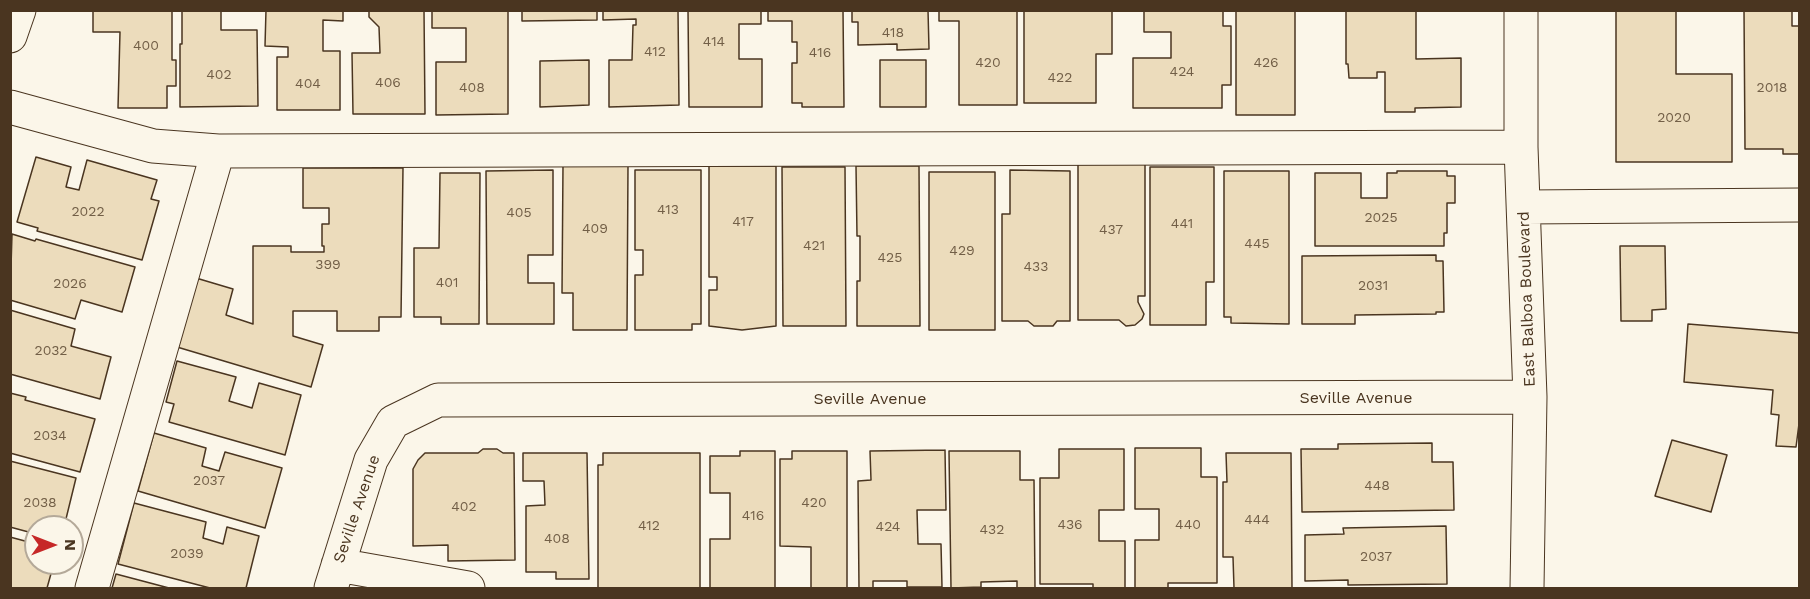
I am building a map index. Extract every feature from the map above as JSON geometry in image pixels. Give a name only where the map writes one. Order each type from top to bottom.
[{"type":"street","points":[[10,36],[19,10]]},
{"type":"street","name":"East Balboa Boulevard","points":[[1521,10],[1521,147],[1530,398],[1527,588]]},
{"type":"street","points":[[10,107],[153,146],[218,151],[1521,147]]},
{"type":"street","points":[[92,588],[218,151]]},
{"type":"street","points":[[1524,207],[1800,205]]},
{"type":"street","name":"Seville Avenue","points":[[335,577],[371,460],[393,422],[438,400],[1530,398]]},
{"type":"street","points":[[335,577],[468,588]]},
{"type":"building","points":[[93,10],[172,10],[172,60],[176,60],[176,86],[167,86],[167,108],[118,108],[120,32],[93,32]]},
{"type":"building","points":[[182,10],[221,10],[221,30],[257,30],[258,106],[180,107]]},
{"type":"building","points":[[266,10],[343,10],[343,21],[323,20],[323,51],[340,51],[340,110],[277,110],[277,57],[288,57],[288,47],[265,46]]},
{"type":"building","points":[[369,10],[424,10],[425,114],[353,114],[352,53],[380,53],[379,27],[369,17]]},
{"type":"building","points":[[432,10],[508,10],[508,114],[436,115],[436,62],[466,62],[466,28],[432,28]]},
{"type":"building","points":[[522,10],[597,10],[597,20],[522,21]]},
{"type":"building","points":[[603,10],[678,10],[679,105],[609,107],[609,60],[632,60],[633,25],[636,25],[636,19],[603,20]]},
{"type":"building","points":[[688,10],[761,10],[761,24],[739,24],[739,59],[762,59],[762,107],[689,107]]},
{"type":"building","points":[[768,10],[843,10],[844,107],[802,107],[802,103],[792,103],[792,63],[797,63],[797,42],[792,42],[792,21],[768,21]]},
{"type":"building","points":[[852,10],[928,10],[929,49],[897,50],[897,44],[858,45],[858,22],[852,22]]},
{"type":"building","points":[[939,10],[1017,10],[1017,105],[959,105],[959,21],[939,21]]},
{"type":"building","points":[[1024,10],[1112,10],[1112,54],[1096,54],[1096,103],[1024,103]]},
{"type":"building","points":[[1144,10],[1223,10],[1223,26],[1231,26],[1231,85],[1222,85],[1222,108],[1133,108],[1133,58],[1171,58],[1171,32],[1144,32]]},
{"type":"building","points":[[1236,10],[1295,10],[1295,115],[1236,115]]},
{"type":"building","points":[[1346,10],[1416,10],[1416,59],[1461,58],[1461,107],[1415,108],[1415,112],[1385,112],[1385,72],[1377,72],[1377,78],[1349,78],[1348,64],[1346,64]]},
{"type":"building","points":[[1616,10],[1676,10],[1676,74],[1732,74],[1732,162],[1616,162]]},
{"type":"building","points":[[1744,10],[1792,10],[1792,26],[1800,26],[1800,154],[1783,154],[1783,149],[1745,149]]},
{"type":"building","points":[[589,60],[589,105],[540,107],[540,61]]},
{"type":"building","points":[[880,60],[926,60],[926,107],[880,107]]},
{"type":"building","points":[[36,157],[71,167],[66,187],[79,190],[87,160],[157,180],[151,199],[159,201],[142,260],[37,231],[38,228],[17,222]]},
{"type":"building","points":[[1078,164],[1145,164],[1145,296],[1138,296],[1138,302],[1144,314],[1135,325],[1126,326],[1119,320],[1078,320]]},
{"type":"building","points":[[563,165],[628,165],[627,330],[573,330],[573,293],[562,293]]},
{"type":"building","points":[[709,166],[776,166],[776,326],[742,330],[709,326],[709,290],[717,290],[717,277],[709,277]]},
{"type":"building","points":[[856,166],[919,166],[920,326],[857,326],[860,236],[857,236]]},
{"type":"building","points":[[782,167],[845,167],[846,326],[783,326]]},
{"type":"building","points":[[1150,167],[1214,167],[1214,282],[1206,282],[1206,325],[1150,325]]},
{"type":"building","points":[[303,168],[403,168],[401,317],[379,317],[379,331],[337,331],[337,311],[293,311],[293,336],[323,345],[311,387],[177,347],[196,278],[233,289],[226,315],[253,324],[253,246],[291,246],[291,252],[324,252],[322,224],[329,224],[329,208],[303,208]]},
{"type":"building","points":[[553,170],[553,255],[528,255],[528,283],[554,283],[554,324],[487,324],[486,171]]},
{"type":"building","points":[[635,170],[701,170],[701,324],[692,324],[692,330],[635,330],[635,275],[643,275],[643,250],[635,250]]},
{"type":"building","points":[[1010,170],[1070,171],[1070,321],[1057,321],[1053,326],[1034,326],[1028,321],[1002,321],[1002,214],[1010,214]]},
{"type":"building","points":[[1224,171],[1289,171],[1289,324],[1231,323],[1231,317],[1224,317]]},
{"type":"building","points":[[1397,171],[1447,171],[1447,176],[1455,176],[1455,203],[1447,203],[1447,233],[1444,233],[1444,246],[1315,246],[1315,173],[1361,173],[1361,198],[1387,198],[1387,173],[1397,173]]},
{"type":"building","points":[[929,172],[995,172],[995,330],[929,330]]},
{"type":"building","points":[[440,173],[480,173],[479,324],[441,324],[441,317],[414,317],[414,248],[439,248]]},
{"type":"building","points":[[12,234],[135,267],[122,312],[81,300],[75,319],[10,300]]},
{"type":"building","points":[[1620,246],[1665,246],[1666,309],[1652,310],[1652,321],[1621,321]]},
{"type":"building","points":[[1436,255],[1436,261],[1443,261],[1444,312],[1355,315],[1355,324],[1302,324],[1302,256]]},
{"type":"building","points":[[10,310],[75,329],[71,346],[111,357],[100,399],[10,374]]},
{"type":"building","points":[[1688,324],[1799,333],[1800,416],[1796,447],[1776,446],[1779,415],[1771,414],[1773,390],[1684,382]]},
{"type":"building","points":[[177,361],[236,377],[229,401],[252,408],[259,383],[301,395],[285,455],[169,422],[174,404],[166,402]]},
{"type":"building","points":[[10,393],[26,397],[25,400],[95,419],[80,472],[10,453]]},
{"type":"building","points":[[154,433],[206,448],[202,466],[219,471],[225,452],[282,468],[265,528],[138,491]]},
{"type":"building","points":[[1672,440],[1727,455],[1711,512],[1655,496]]},
{"type":"building","points":[[1432,443],[1432,462],[1453,462],[1454,510],[1302,512],[1301,449],[1338,449],[1338,444]]},
{"type":"building","points":[[1135,448],[1201,448],[1201,477],[1217,477],[1217,583],[1168,583],[1168,588],[1135,588],[1135,540],[1159,540],[1159,509],[1135,509]]},
{"type":"building","points":[[483,449],[514,453],[515,560],[448,561],[448,545],[413,546],[413,469],[418,460],[425,453],[478,453]]},
{"type":"building","points":[[1059,449],[1124,449],[1124,510],[1099,510],[1099,541],[1125,541],[1125,588],[1093,588],[1093,584],[1040,584],[1040,478],[1059,478]]},
{"type":"building","points":[[945,450],[946,510],[917,510],[918,544],[941,544],[942,587],[907,587],[907,581],[873,581],[873,588],[859,588],[858,481],[871,480],[870,451]]},
{"type":"building","points":[[740,451],[775,451],[775,588],[710,588],[710,539],[730,539],[730,493],[710,493],[710,456],[740,456]]},
{"type":"building","points":[[792,451],[847,451],[847,588],[811,588],[811,547],[780,546],[780,459],[792,459]]},
{"type":"building","points":[[949,451],[1020,451],[1020,480],[1034,480],[1035,588],[1017,588],[1017,581],[981,582],[981,587],[951,588]]},
{"type":"building","points":[[523,453],[587,453],[589,579],[556,579],[556,572],[526,572],[526,506],[545,505],[544,481],[523,481]]},
{"type":"building","points":[[603,453],[700,453],[700,588],[598,588],[598,465],[603,465]]},
{"type":"building","points":[[1226,453],[1291,453],[1292,588],[1234,588],[1233,557],[1223,557],[1223,482],[1227,482]]},
{"type":"building","points":[[10,461],[76,478],[67,515],[24,515],[24,531],[10,527]]},
{"type":"building","points":[[134,503],[206,522],[203,538],[223,544],[227,527],[259,536],[246,588],[210,588],[118,564]]},
{"type":"building","points":[[1446,526],[1447,584],[1348,585],[1348,580],[1305,581],[1305,535],[1344,534],[1343,528]]},
{"type":"building","points":[[10,537],[24,541],[24,575],[51,575],[47,588],[10,588]]},
{"type":"building","points":[[116,574],[169,588],[112,588]]}]
